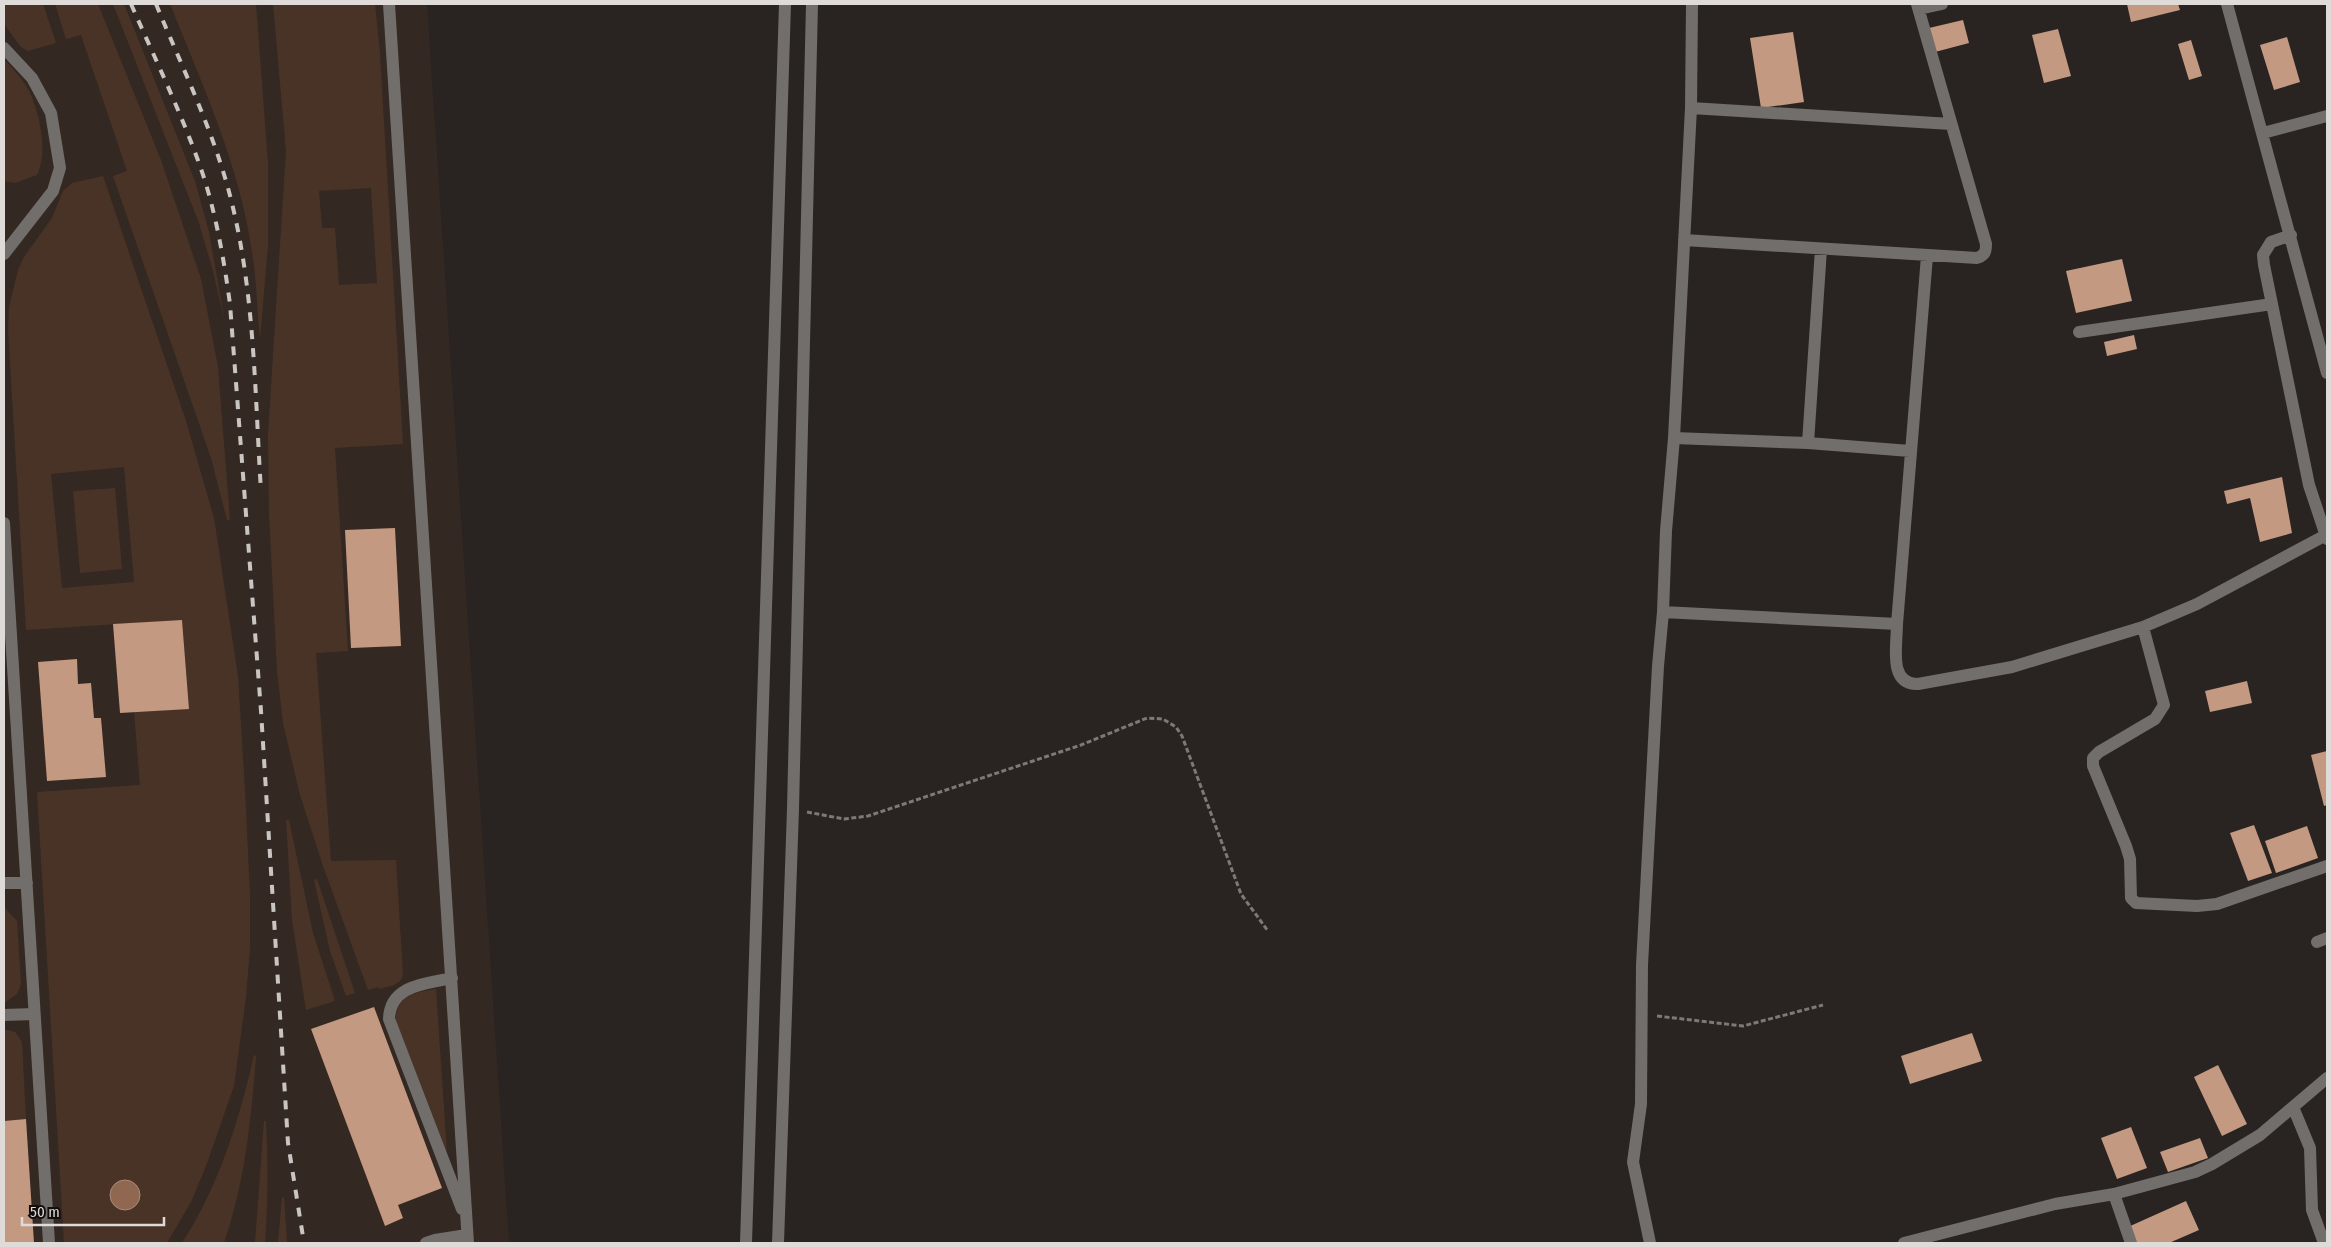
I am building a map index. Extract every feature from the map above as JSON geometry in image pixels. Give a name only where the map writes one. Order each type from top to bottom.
[{"type":"street","points":[[389,4],[468,1239],[435,1240],[426,1243]]},
{"type":"street","points":[[746,1243],[785,4]]},
{"type":"street","points":[[778,1243],[793,809],[812,4]]},
{"type":"street","points":[[1650,1243],[1633,1162],[1641,1104],[1642,1014],[1658,666],[1674,438],[1691,108],[1692,4]]},
{"type":"street","points":[[1684,240],[1927,256],[1977,258],[1983,256],[1986,251],[1918,6],[1942,4]]},
{"type":"street","points":[[2227,4],[2291,234],[2327,373]]},
{"type":"street","points":[[4,48],[32,78],[51,113],[60,168],[53,191],[4,254]]},
{"type":"street","points":[[1691,108],[1951,124]]},
{"type":"street","points":[[2263,133],[2327,116]]},
{"type":"street","points":[[1927,256],[1897,624],[1897,673],[1901,680],[1908,684],[2012,667],[2143,627],[2196,604],[2326,538],[2309,485],[2263,255],[2270,242],[2291,234]]},
{"type":"street","points":[[1808,443],[1821,249]]},
{"type":"street","points":[[2079,332],[2272,304]]},
{"type":"street","points":[[1674,438],[1808,443],[1910,450]]},
{"type":"street","points":[[4,523],[49,1243]]},
{"type":"street","points":[[1663,612],[1897,624]]},
{"type":"street","points":[[2143,627],[2164,705],[2155,719],[2098,752],[2093,758],[2093,766],[2130,859],[2131,898],[2136,903],[2145,904],[2197,906],[2217,904],[2327,866]]},
{"type":"street","points":[[4,883],[27,883]]},
{"type":"street","points":[[452,978],[404,990],[393,1001],[389,1010],[389,1019],[466,1222]]},
{"type":"street","points":[[4,1015],[34,1014]]},
{"type":"street","points":[[1904,1243],[2055,1204],[2114,1194],[2195,1172],[2212,1164],[2260,1134],[2327,1078]]},
{"type":"street","points":[[2293,1108],[2310,1148],[2312,1210],[2324,1243]]},
{"type":"street","points":[[2114,1194],[2131,1243]]},
{"type":"path","points":[[793,809],[844,819],[868,816],[1081,744],[1147,718],[1163,719],[1176,727],[1182,736],[1241,894],[1268,931]]},
{"type":"path","points":[[1642,1014],[1728,1026],[1743,1026],[1823,1005]]},
{"type":"shaded area","points":[[4,4],[427,4],[509,1243],[4,1243]]},
{"type":"shaded area","points":[[4,4],[43,4],[56,43],[28,51],[21,47],[4,24]]},
{"type":"shaded area","points":[[55,4],[98,4],[161,160],[201,279],[218,367],[230,520],[227,520],[211,458],[113,176],[127,171],[81,35],[66,39]]},
{"type":"shaded area","points":[[113,4],[124,4],[195,181],[209,232],[225,323],[199,223]]},
{"type":"shaded area","points":[[170,4],[256,4],[268,163],[268,245],[260,340],[254,264],[239,189],[207,95]]},
{"type":"shaded area","points":[[273,4],[375,4],[380,54],[403,444],[335,448],[348,651],[316,653],[331,861],[396,860],[403,975],[402,979],[397,983],[379,989],[378,987],[368,990],[323,866],[300,795],[283,723],[277,671],[269,514],[268,434],[286,151]],"holes":[[[371,188],[377,283],[339,285],[335,228],[322,228],[319,191]]]},
{"type":"shaded area","points":[[4,59],[28,88],[40,123],[42,145],[42,156],[37,175],[15,183],[4,181]]},
{"type":"shaded area","points":[[103,176],[186,421],[214,518],[238,676],[250,893],[250,948],[246,997],[234,1086],[206,1166],[191,1202],[167,1243],[64,1243],[37,792],[140,785],[134,712],[189,708],[182,620],[26,630],[8,329],[9,307],[18,270],[24,257],[52,218],[63,191],[72,183]],"holes":[[[124,467],[134,582],[62,588],[51,474]]]},
{"type":"shaded area","points":[[115,488],[122,569],[80,573],[73,491]]},
{"type":"shaded area","points":[[286,820],[289,820],[313,933],[335,1001],[306,1010],[292,920]]},
{"type":"shaded area","points":[[317,879],[355,993],[346,996],[330,951],[314,880]]},
{"type":"shaded area","points":[[4,907],[17,921],[21,984],[17,994],[4,1003]]},
{"type":"shaded area","points":[[436,989],[447,1153],[396,1021],[399,1006],[408,997]]},
{"type":"shaded area","points":[[4,1029],[15,1032],[22,1042],[26,1119],[4,1121]]},
{"type":"shaded area","points":[[254,1055],[256,1056],[254,1080],[246,1151],[237,1197],[224,1243],[182,1243],[207,1199],[217,1176],[242,1104]]},
{"type":"shaded area","points":[[264,1121],[266,1121],[267,1167],[265,1243],[255,1243]]},
{"type":"shaded area","points":[[125,1180],[131,1181],[139,1189],[139,1201],[131,1209],[125,1210],[119,1209],[111,1201],[110,1195],[111,1189],[119,1181]]},
{"type":"shaded area","points":[[282,1197],[284,1197],[287,1243],[278,1243]]},
{"type":"building","points":[[2127,4],[2178,4],[2180,10],[2131,22]]},
{"type":"building","points":[[1963,20],[1969,43],[1935,52],[1929,28]]},
{"type":"building","points":[[2058,29],[2071,76],[2044,83],[2032,35]]},
{"type":"building","points":[[1793,32],[1804,102],[1761,108],[1750,38]]},
{"type":"building","points":[[2287,37],[2300,82],[2274,90],[2260,45]]},
{"type":"building","points":[[2191,40],[2202,76],[2189,80],[2178,44]]},
{"type":"building","points":[[2122,259],[2132,301],[2076,313],[2066,271]]},
{"type":"building","points":[[2134,335],[2137,349],[2107,356],[2104,342]]},
{"type":"building","points":[[2282,477],[2292,533],[2260,542],[2250,498],[2227,504],[2224,491]]},
{"type":"building","points":[[395,528],[401,646],[351,648],[345,530]]},
{"type":"building","points":[[182,620],[189,709],[120,713],[113,624]]},
{"type":"building","points":[[77,659],[78,684],[91,683],[94,718],[101,718],[106,777],[47,781],[38,662]]},
{"type":"building","points":[[2247,681],[2252,703],[2210,712],[2205,691]]},
{"type":"building","points":[[2327,751],[2327,805],[2324,806],[2311,755]]},
{"type":"building","points":[[2254,825],[2272,873],[2248,881],[2230,833]]},
{"type":"building","points":[[2307,826],[2318,858],[2276,873],[2265,841]]},
{"type":"building","points":[[374,1007],[442,1188],[398,1205],[403,1218],[385,1226],[311,1029]]},
{"type":"building","points":[[1972,1033],[1982,1061],[1910,1084],[1901,1056]]},
{"type":"building","points":[[2218,1065],[2247,1124],[2222,1136],[2194,1077]]},
{"type":"building","points":[[26,1119],[34,1243],[4,1243],[4,1121]]},
{"type":"building","points":[[2131,1127],[2147,1168],[2117,1179],[2101,1138]]},
{"type":"building","points":[[2200,1138],[2208,1158],[2168,1172],[2160,1152]]},
{"type":"building","points":[[2186,1201],[2199,1230],[2169,1243],[2135,1243],[2128,1227]]},
{"type":"railway","points":[[131,4],[181,117],[208,191],[217,228],[230,304],[261,711],[288,1143],[304,1243]]},
{"type":"railway","points":[[156,4],[210,132],[234,212],[241,246],[250,316],[261,491]]}]
